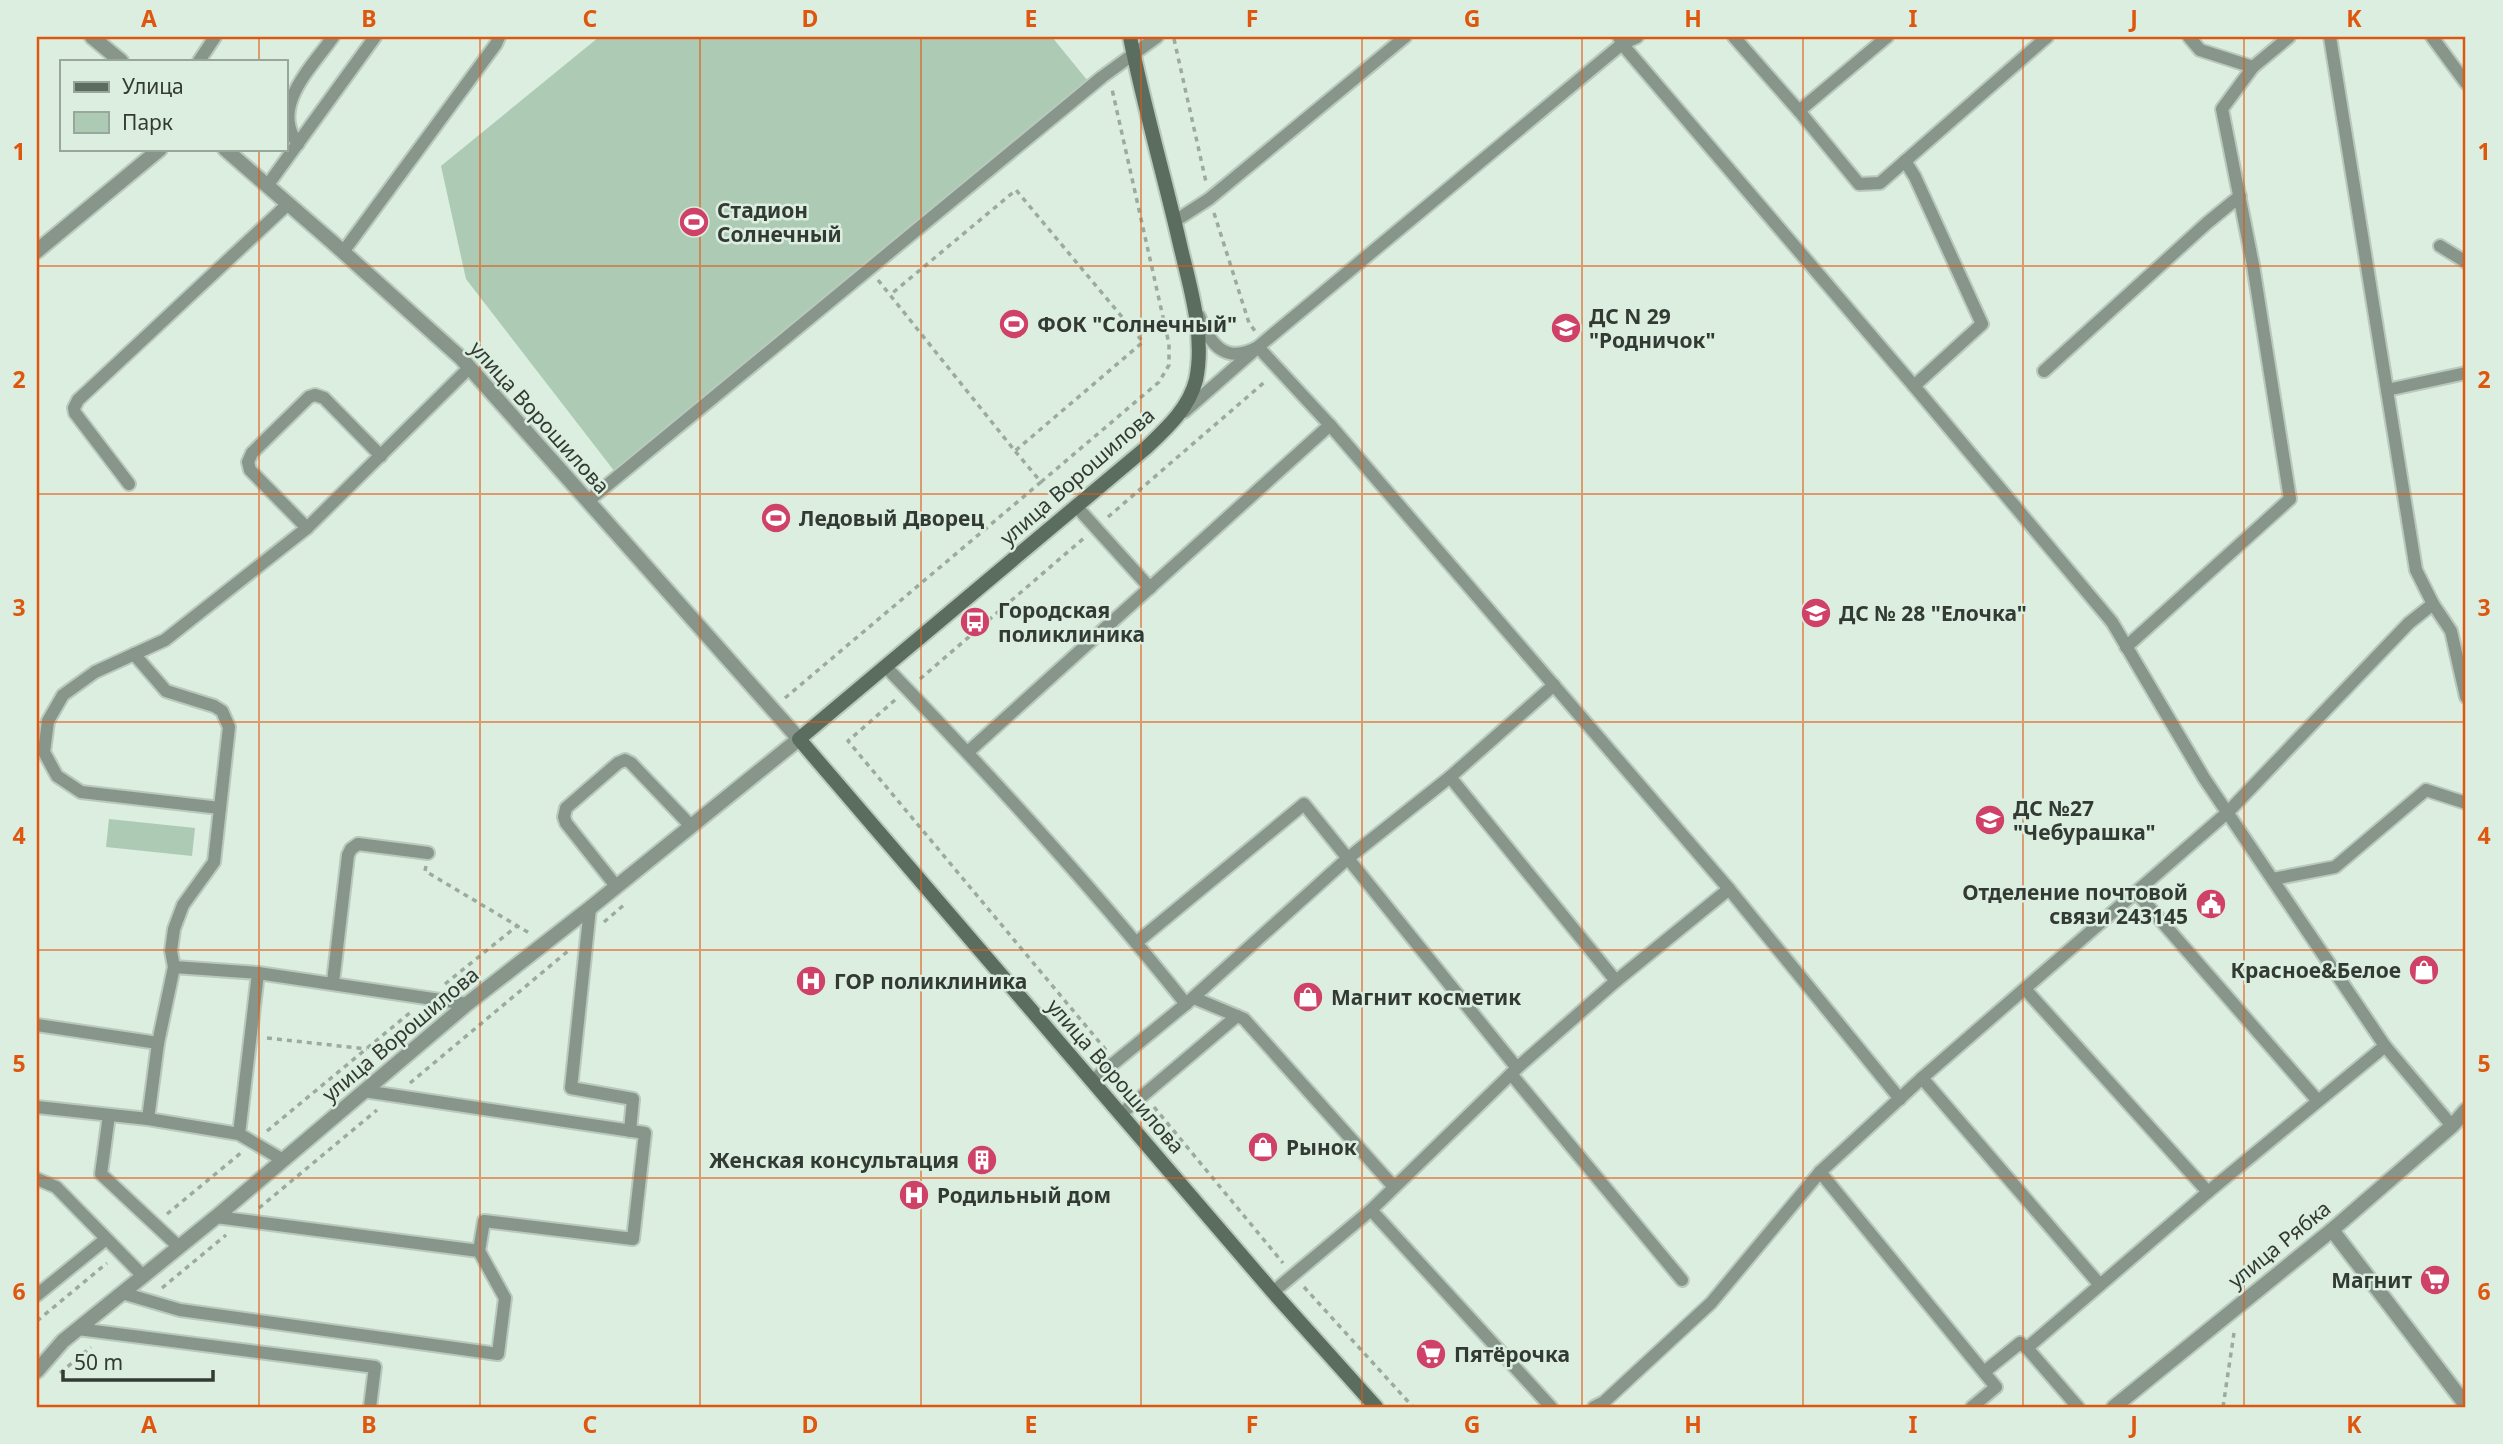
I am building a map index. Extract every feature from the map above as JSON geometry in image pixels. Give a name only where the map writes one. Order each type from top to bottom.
[{"type":"main road","name":"улица Ворошилова","points":[[1130,37],[1194,305],[1198,337],[1196,380],[1187,402],[1173,422],[1147,447],[799,739],[1273,1292],[1376,1407]]},
{"type":"street","points":[[92,37],[120,60]]},
{"type":"street","points":[[37,251],[159,150]]},
{"type":"street","name":"улица Ворошилова","points":[[37,1371],[63,1340],[216,1217],[467,1004],[799,739],[469,368],[343,251],[226,150]]},
{"type":"street","name":"улица Рябка","points":[[2114,1407],[2332,1230],[2452,1126],[2466,1110]]},
{"type":"street","points":[[2332,1230],[2466,1405]]},
{"type":"lane","points":[[200,60],[215,37]]},
{"type":"lane","points":[[287,115],[296,90],[333,37]]},
{"type":"lane","points":[[267,186],[375,37]]},
{"type":"lane","points":[[343,251],[499,37]]},
{"type":"lane","points":[[588,501],[1109,72],[1157,37]]},
{"type":"lane","points":[[1175,220],[1209,199],[1405,37]]},
{"type":"lane","points":[[1173,422],[1261,344],[1620,41],[1637,37]]},
{"type":"lane","points":[[1734,37],[1859,184],[1880,183],[2047,37]]},
{"type":"lane","points":[[1799,111],[1887,37]]},
{"type":"lane","points":[[2189,37],[2200,50],[2253,67]]},
{"type":"lane","points":[[2126,647],[2290,499],[2240,196],[2222,109],[2253,67],[2289,37]]},
{"type":"lane","points":[[2330,37],[2416,570],[2433,604],[2451,631],[2466,697]]},
{"type":"lane","points":[[2432,37],[2466,83]]},
{"type":"lane","points":[[1620,41],[2112,622],[2204,778],[2385,1046],[2452,1126]]},
{"type":"lane","points":[[287,124],[298,144]]},
{"type":"lane","points":[[1905,161],[1915,177],[1982,324],[1914,386]]},
{"type":"lane","points":[[2044,371],[2240,196]]},
{"type":"lane","points":[[129,484],[75,413],[78,400],[288,204]]},
{"type":"lane","points":[[2440,246],[2466,262]]},
{"type":"lane","points":[[1194,305],[1208,338],[1218,348],[1232,355],[1246,354],[1261,344]]},
{"type":"lane","points":[[1261,344],[1279,370],[1330,425],[1729,889],[1900,1099]]},
{"type":"lane","points":[[220,808],[81,792],[57,776],[44,752],[48,721],[63,695],[95,672],[164,640],[307,528],[469,368]]},
{"type":"lane","points":[[2387,390],[2466,373]]},
{"type":"lane","points":[[307,528],[250,470],[248,462],[252,453],[309,397],[324,398],[381,456]]},
{"type":"lane","points":[[968,752],[1330,425]]},
{"type":"lane","points":[[1076,506],[1150,588]]},
{"type":"lane","points":[[1594,1407],[1604,1402],[1711,1303],[1820,1172],[1922,1078],[2228,812],[2409,623],[2433,604]]},
{"type":"lane","points":[[134,654],[166,691],[214,706],[222,711],[229,727],[214,862],[183,905],[174,929],[171,951],[174,967],[158,1043],[148,1119]]},
{"type":"lane","points":[[885,666],[968,752],[1190,1001],[1244,1019],[1394,1187]]},
{"type":"lane","points":[[1092,1081],[1190,1001],[1348,859],[1450,777],[1554,685]]},
{"type":"lane","points":[[617,886],[564,817],[566,808],[618,763],[625,760],[631,764],[691,826]]},
{"type":"lane","points":[[1450,777],[1616,981]]},
{"type":"lane","points":[[2273,879],[2335,867],[2426,790],[2466,803]]},
{"type":"lane","points":[[1137,942],[1304,804],[1682,1280]]},
{"type":"lane","points":[[333,982],[348,855],[351,849],[358,844],[428,853]]},
{"type":"lane","points":[[1273,1292],[1371,1210],[1514,1071],[1616,981],[1729,889]]},
{"type":"lane","points":[[2136,892],[2318,1101]]},
{"type":"lane","points":[[590,908],[571,1088],[633,1099],[630,1131]]},
{"type":"lane","points":[[174,967],[333,982],[467,1004]]},
{"type":"lane","points":[[239,1134],[258,973]]},
{"type":"lane","points":[[2025,989],[2208,1192]]},
{"type":"lane","points":[[1121,1114],[1237,1016]]},
{"type":"lane","points":[[37,1025],[158,1043]]},
{"type":"lane","points":[[2027,1348],[2208,1192],[2385,1046]]},
{"type":"lane","points":[[1922,1078],[2101,1285]]},
{"type":"lane","points":[[122,1293],[180,1310],[498,1354],[505,1298],[479,1251],[484,1221],[634,1239],[645,1133],[364,1091]]},
{"type":"lane","points":[[37,1107],[148,1119],[239,1134],[283,1160]]},
{"type":"lane","points":[[109,1115],[101,1174],[179,1247]]},
{"type":"lane","points":[[1820,1172],[1996,1387],[1972,1407]]},
{"type":"lane","points":[[37,1179],[56,1187],[143,1276]]},
{"type":"lane","points":[[1371,1210],[1551,1407]]},
{"type":"lane","points":[[216,1217],[479,1251]]},
{"type":"lane","points":[[37,1295],[106,1238]]},
{"type":"lane","points":[[78,1329],[375,1367],[370,1407]]},
{"type":"lane","points":[[1984,1373],[2020,1343],[2078,1407]]},
{"type":"path","points":[[1173,37],[1209,199],[1249,323],[1261,344]]},
{"type":"path","points":[[773,709],[1158,382],[1169,365],[1169,344],[1109,72]]},
{"type":"path","points":[[890,295],[1016,190],[1143,342],[1015,451]]},
{"type":"path","points":[[870,270],[1041,482]]},
{"type":"path","points":[[1116,1062],[848,741],[1279,370]]},
{"type":"path","points":[[428,853],[425,871],[545,943]]},
{"type":"path","points":[[155,1224],[517,926]]},
{"type":"path","points":[[251,1036],[367,1049]]},
{"type":"path","points":[[1143,1095],[1294,1275],[1413,1407]]},
{"type":"path","points":[[37,1321],[120,1252]]},
{"type":"path","points":[[2223,1407],[2238,1304]]},
{"type":"green space","name":"Стадион Солнечный","points":[[599,37],[1052,37],[1096,91],[622,481],[466,279],[441,166]]},
{"type":"green space","points":[[109,819],[195,828],[192,856],[106,847]]},
{"type":"place","name":"Стадион Солнечный","points":[[694,222]]},
{"type":"place","name":"ФОК \"Солнечный\"","points":[[1014,324]]},
{"type":"place","name":"ДС N 29 \"Родничок\"","points":[[1566,328]]},
{"type":"place","name":"Ледовый Дворец","points":[[776,518]]},
{"type":"place","name":"ДС № 28 \"Елочка\"","points":[[1816,613]]},
{"type":"place","name":"Городская поликлиника","points":[[975,622]]},
{"type":"place","name":"ДС №27 \"Чебурашка\"","points":[[1990,820]]},
{"type":"place","name":"Отделение почтовой связи 243145","points":[[2211,904]]},
{"type":"place","name":"Красное&Белое","points":[[2424,970]]},
{"type":"place","name":"ГОР поликлиника","points":[[811,981]]},
{"type":"place","name":"Магнит косметик","points":[[1308,997]]},
{"type":"place","name":"Рынок","points":[[1263,1147]]},
{"type":"place","name":"Женская консультация","points":[[982,1160]]},
{"type":"place","name":"Родильный дом","points":[[914,1195]]},
{"type":"place","name":"Магнит","points":[[2435,1280]]},
{"type":"place","name":"Пятёрочка","points":[[1431,1354]]}]
